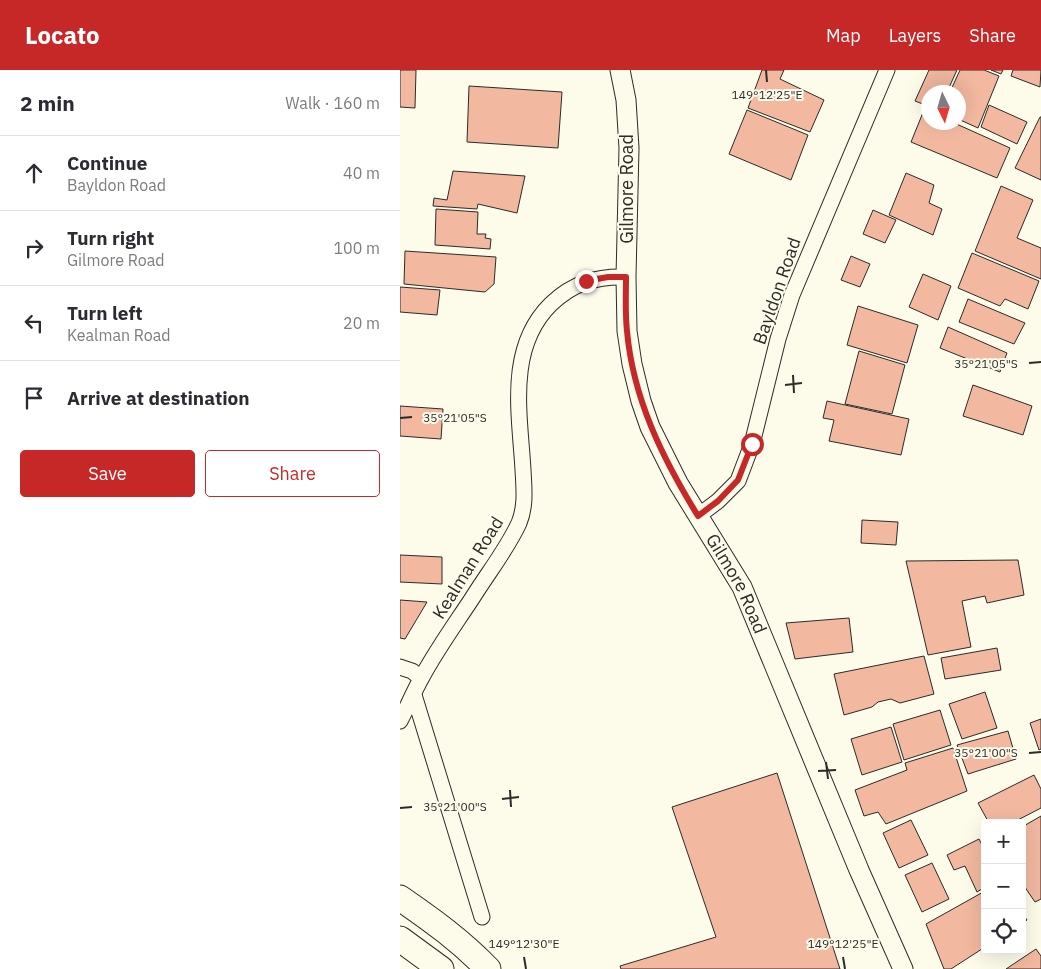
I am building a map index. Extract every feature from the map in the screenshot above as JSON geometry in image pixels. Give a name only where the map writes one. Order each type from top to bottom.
[{"type":"highway","points":[[400,898],[439,924],[474,954],[488,969]]},
{"type":"highway","points":[[400,939],[441,969]]},
{"type":"street","name":"Gilmore Road","points":[[620,70],[626,100],[629,148],[626,277],[627,331],[639,393],[650,426],[678,483],[742,587],[855,861],[903,969]]},
{"type":"street","name":"Bayldon Road","points":[[698,516],[718,501],[738,480],[752,444],[778,338],[792,295],[886,70]]},
{"type":"street","name":"Kealman Road","points":[[400,721],[421,678],[513,534],[523,511],[520,372],[522,353],[531,330],[547,308],[567,290],[597,278],[626,277]]},
{"type":"street","points":[[400,667],[412,671],[421,678]]},
{"type":"street","points":[[414,694],[482,917]]},
{"type":"building","points":[[400,70],[416,70],[415,108],[400,107]]},
{"type":"building","points":[[762,70],[784,70],[780,79],[824,100],[810,132],[748,108]]},
{"type":"building","points":[[929,70],[957,70],[950,85],[922,85]]},
{"type":"building","points":[[960,70],[984,70],[999,76],[978,128],[966,123],[966,85],[953,85]]},
{"type":"building","points":[[991,70],[1003,70],[1001,74]]},
{"type":"building","points":[[1013,70],[1041,70],[1040,87],[1011,76]]},
{"type":"building","points":[[469,86],[562,92],[558,148],[467,142]]},
{"type":"building","points":[[921,88],[921,103],[915,101]]},
{"type":"building","points":[[989,105],[1027,122],[1017,144],[981,127]]},
{"type":"building","points":[[747,110],[808,135],[791,180],[729,154]]},
{"type":"building","points":[[921,117],[921,130],[966,130],[966,128],[1010,148],[997,178],[911,142]]},
{"type":"building","points":[[1041,117],[1041,180],[1015,168]]},
{"type":"building","points":[[453,171],[525,176],[517,213],[478,204],[477,209],[433,206],[434,198],[447,200]]},
{"type":"building","points":[[906,173],[934,185],[929,203],[942,209],[933,235],[889,215]]},
{"type":"building","points":[[1001,186],[1033,200],[1017,238],[1041,248],[1041,279],[975,251]]},
{"type":"building","points":[[436,209],[478,212],[477,234],[486,234],[485,238],[491,239],[490,249],[435,245]]},
{"type":"building","points":[[873,210],[896,220],[885,243],[863,234]]},
{"type":"building","points":[[405,251],[496,257],[494,284],[485,292],[404,284]]},
{"type":"building","points":[[972,253],[1039,281],[1028,309],[1005,299],[1000,306],[958,288]]},
{"type":"building","points":[[851,256],[870,264],[860,287],[841,280]]},
{"type":"building","points":[[923,274],[951,286],[938,320],[909,307]]},
{"type":"building","points":[[400,287],[440,290],[437,315],[400,312]]},
{"type":"building","points":[[968,299],[1025,323],[1014,344],[959,322]]},
{"type":"building","points":[[858,306],[918,325],[907,363],[847,345]]},
{"type":"building","points":[[948,327],[1007,353],[1000,372],[940,348]]},
{"type":"building","points":[[859,351],[905,365],[892,414],[845,404]]},
{"type":"building","points":[[973,385],[1032,406],[1023,435],[963,416]]},
{"type":"building","points":[[827,401],[909,419],[901,455],[829,441],[834,420],[823,418]]},
{"type":"building","points":[[400,406],[443,409],[441,439],[400,436]]},
{"type":"building","points":[[862,520],[898,522],[896,545],[861,543]]},
{"type":"building","points":[[400,555],[442,557],[442,584],[400,582]]},
{"type":"building","points":[[1018,560],[1024,595],[987,603],[985,596],[962,601],[971,647],[928,655],[906,561]]},
{"type":"building","points":[[400,600],[427,602],[405,639],[400,638]]},
{"type":"building","points":[[849,618],[853,652],[795,659],[786,623]]},
{"type":"building","points":[[997,648],[1001,670],[945,679],[941,658]]},
{"type":"building","points":[[924,656],[934,694],[900,703],[891,699],[878,702],[872,707],[844,715],[834,674]]},
{"type":"building","points":[[985,692],[997,728],[962,739],[949,704]]},
{"type":"building","points":[[940,710],[951,745],[904,760],[893,724]]},
{"type":"building","points":[[1041,719],[1041,749],[1039,750],[1030,723]]},
{"type":"building","points":[[891,727],[902,762],[862,775],[851,739]]},
{"type":"building","points":[[1008,731],[1016,759],[968,774],[957,745]]},
{"type":"building","points":[[953,748],[967,791],[886,824],[878,812],[864,816],[855,790],[907,770],[905,763]]},
{"type":"building","points":[[777,773],[840,969],[621,969],[620,966],[716,937],[672,807]]},
{"type":"building","points":[[1034,775],[1041,789],[1041,808],[1020,819],[987,819],[978,803]]},
{"type":"building","points":[[1041,816],[1041,899],[1035,902],[1026,889],[1026,825]]},
{"type":"building","points":[[911,820],[928,855],[899,868],[883,833]]},
{"type":"building","points":[[979,839],[981,843],[981,890],[977,892],[965,866],[954,870],[947,855]]},
{"type":"building","points":[[932,863],[949,899],[922,912],[905,875]]},
{"type":"building","points":[[981,893],[981,950],[951,969],[944,969],[926,924]]},
{"type":"building","points":[[1036,949],[1041,956],[1041,969],[1006,969]]},
{"type":"route","points":[[586,281],[597,278],[626,277],[627,331],[637,385],[650,426],[661,450],[698,516],[718,501],[738,480],[752,444]]}]
